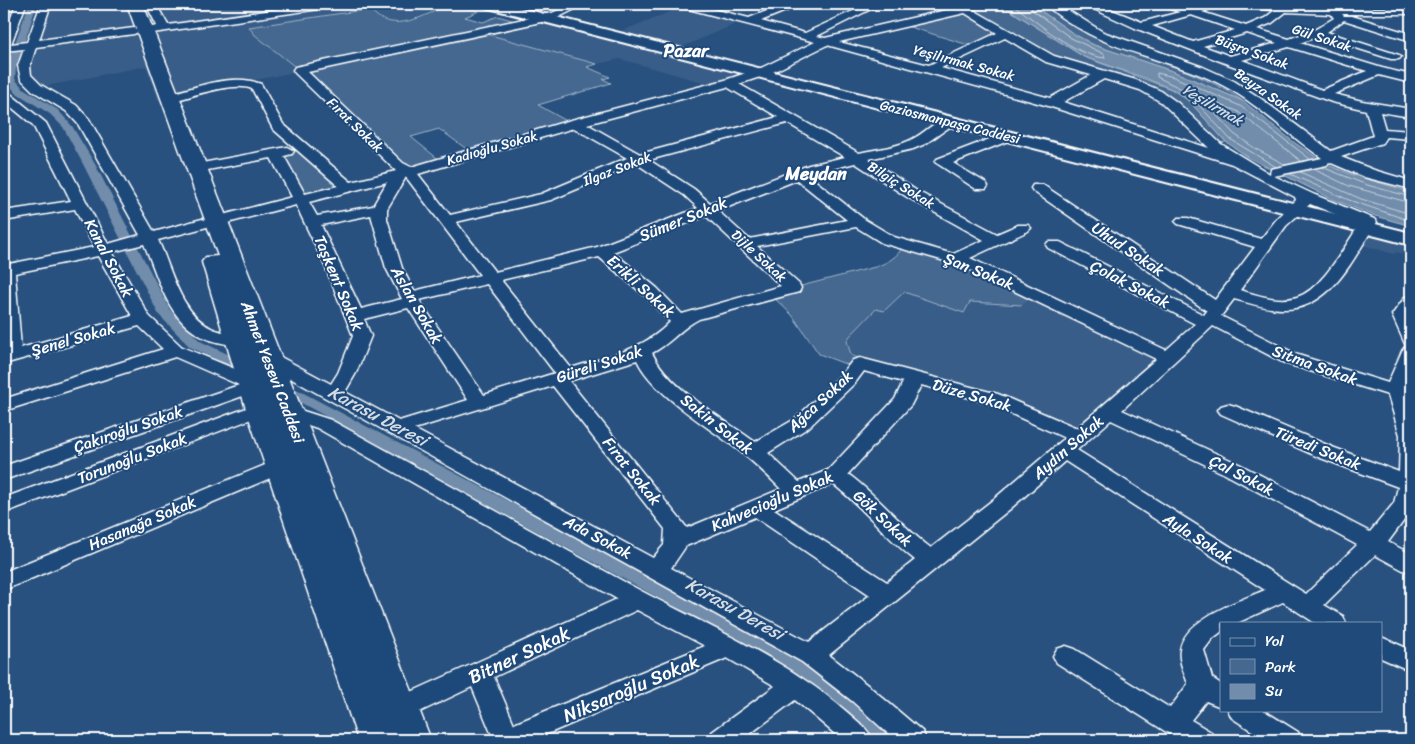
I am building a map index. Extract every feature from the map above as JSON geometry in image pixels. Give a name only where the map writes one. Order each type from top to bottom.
[{"type":"highway","name":"Ahmet Yesevi Caddesi","points":[[124,4],[148,30],[263,397],[280,466],[378,740]]},
{"type":"highway","name":"Ahmet Yesevi Caddesi","points":[[135,4],[148,30],[170,98],[197,168],[209,222],[263,397],[400,709],[411,740]]},
{"type":"main road","name":"Gaziosmanpaşa Caddesi","points":[[490,4],[549,17],[1008,136],[1298,203]]},
{"type":"main road","name":"Gaziosmanpaşa Caddesi","points":[[509,4],[549,17]]},
{"type":"main road","name":"Gaziosmanpaşa Caddesi","points":[[762,72],[1298,203],[1411,239]]},
{"type":"main road","name":"Gaziosmanpaşa Caddesi","points":[[1367,224],[1411,234]]},
{"type":"street","points":[[20,4],[6,33],[4,48],[334,4]]},
{"type":"street","points":[[46,4],[24,66],[25,76],[34,86],[71,108],[84,122],[149,238],[178,303],[187,318],[197,328],[249,351]]},
{"type":"street","points":[[148,30],[151,4]]},
{"type":"street","points":[[549,17],[580,4]]},
{"type":"street","name":"Yeşilırmak Sokak","points":[[686,4],[1051,103],[1178,144],[1238,161]]},
{"type":"street","points":[[750,22],[794,4]]},
{"type":"street","points":[[807,36],[876,4]]},
{"type":"street","name":"Beyza Sokak","points":[[1051,4],[1082,26],[1101,36],[1193,67],[1244,92],[1325,159],[1411,185]]},
{"type":"street","name":"Büşra Sokak","points":[[1088,4],[1192,46],[1323,94],[1372,107],[1411,113]]},
{"type":"street","name":"Gül Sokak","points":[[1166,4],[1378,71],[1411,79]]},
{"type":"street","points":[[1101,36],[1192,12],[1213,4]]},
{"type":"street","points":[[1249,4],[1333,13],[1411,11]]},
{"type":"street","points":[[1315,4],[1333,13],[1411,38]]},
{"type":"street","points":[[1394,4],[1411,11]]},
{"type":"street","points":[[762,72],[827,41],[960,6],[1047,58],[1142,87],[1157,94],[1212,144],[1298,203]]},
{"type":"street","points":[[1192,46],[1277,17],[1282,9]]},
{"type":"street","points":[[1193,67],[1230,60],[1288,43],[1335,23],[1340,19],[1333,13]]},
{"type":"street","name":"Fırat Sokak","points":[[549,17],[299,70],[398,166],[446,220],[490,276],[561,377],[670,518],[676,527],[677,541]]},
{"type":"street","points":[[1316,32],[1395,57]]},
{"type":"street","points":[[930,69],[1005,33]]},
{"type":"street","points":[[1323,94],[1378,71]]},
{"type":"street","name":"Kadıoğlu Sokak","points":[[209,222],[349,188],[576,123],[729,83],[762,72]]},
{"type":"street","points":[[1051,103],[1101,75]]},
{"type":"street","points":[[170,98],[238,83],[256,85],[278,126],[349,188]]},
{"type":"street","name":"Bilgiç Sokak","points":[[729,83],[855,156],[912,194],[996,240]]},
{"type":"street","name":"Kanal Sokak","points":[[4,95],[39,123],[103,250],[142,319],[176,350],[263,397]]},
{"type":"street","points":[[1276,172],[1325,159],[1373,143],[1380,137],[1372,107]]},
{"type":"street","name":"Ilgaz Sokak","points":[[446,220],[546,197],[638,159],[789,118]]},
{"type":"street","name":"Sümer Sokak","points":[[355,316],[490,276],[602,251],[798,174],[855,156],[915,143],[949,121]]},
{"type":"street","name":"Dijle Sokak","points":[[576,123],[638,159],[689,192],[793,288]]},
{"type":"street","points":[[1379,133],[1411,134]]},
{"type":"street","points":[[981,186],[942,162],[1008,136]]},
{"type":"street","points":[[197,168],[303,148]]},
{"type":"street","name":"Taşkent Sokak","points":[[275,153],[312,222],[355,316],[362,336],[347,373],[334,394]]},
{"type":"street","points":[[312,222],[379,209],[404,173]]},
{"type":"street","points":[[1392,180],[1411,173]]},
{"type":"street","name":"Şan Sokak","points":[[798,174],[859,222],[888,240],[957,258],[1168,358]]},
{"type":"street","name":"Uhud Sokak","points":[[1038,188],[1212,317]]},
{"type":"street","name":"Aydın Sokak","points":[[811,655],[888,595],[1072,444],[1168,358],[1212,317],[1298,203]]},
{"type":"street","points":[[4,216],[80,204]]},
{"type":"street","name":"Aslan Sokak","points":[[379,209],[379,219],[394,268],[410,299],[479,402]]},
{"type":"street","points":[[1182,221],[1265,245]]},
{"type":"street","points":[[9,358],[5,270],[103,250],[209,222]]},
{"type":"street","points":[[746,244],[859,222]]},
{"type":"street","points":[[1231,293],[1262,302],[1277,304],[1298,302],[1312,298],[1326,286],[1367,224]]},
{"type":"street","points":[[957,258],[1023,228]]},
{"type":"street","name":"Çolak Sokak","points":[[1054,245],[1212,317]]},
{"type":"street","name":"Erikli Sokak","points":[[602,251],[651,292],[679,321]]},
{"type":"street","name":"Güreli Sokak","points":[[397,428],[642,352],[667,336],[679,321],[693,315],[793,288]]},
{"type":"street","points":[[1411,301],[1401,315],[1411,340]]},
{"type":"street","name":"Sıtma Sokak","points":[[1212,317],[1291,359],[1396,391]]},
{"type":"street","name":"Şenel Sokak","points":[[9,358],[142,319]]},
{"type":"street","points":[[4,405],[176,350]]},
{"type":"street","name":"Ada Sokak","points":[[249,351],[397,428],[811,655],[861,694],[913,740]]},
{"type":"street","points":[[1307,607],[1373,543],[1408,505],[1411,435],[1396,391],[1399,376],[1411,351]]},
{"type":"street","name":"Sakin Sokak","points":[[642,352],[644,359],[660,379],[754,452],[797,492]]},
{"type":"street","name":"Ağca Sokak","points":[[754,452],[802,423],[848,379],[860,364]]},
{"type":"street","name":"Düze Sokak","points":[[860,364],[996,400],[1072,444]]},
{"type":"street","name":"Kahvecioğlu Sokak","points":[[677,541],[835,475],[904,400],[914,379]]},
{"type":"street","name":"Ada Sokak","points":[[263,397],[324,424],[638,600],[728,647],[795,686],[860,740]]},
{"type":"street","name":"Çakıroğlu Sokak","points":[[4,473],[263,397]]},
{"type":"street","name":"Torunoğlu Sokak","points":[[4,506],[263,397]]},
{"type":"street","name":"Türedi Sokak","points":[[1228,410],[1325,452],[1409,483]]},
{"type":"street","name":"Çal Sokak","points":[[1110,411],[1232,469],[1411,564]]},
{"type":"street","name":"Ayla Sokak","points":[[1072,444],[1284,592],[1332,622]]},
{"type":"street","name":"Hasanağa Sokak","points":[[4,581],[280,466]]},
{"type":"street","name":"Gök Sokak","points":[[835,475],[860,494],[903,539],[931,560]]},
{"type":"street","points":[[757,508],[888,595]]},
{"type":"street","points":[[657,569],[673,551],[677,541]]},
{"type":"street","points":[[1173,723],[1196,694],[1211,690],[1192,651],[1194,642],[1210,628],[1235,613],[1284,592]]},
{"type":"street","name":"Bitner Sokak","points":[[400,709],[638,600]]},
{"type":"street","points":[[1382,646],[1411,661]]},
{"type":"street","name":"Niksaroğlu Sokak","points":[[507,740],[728,647]]},
{"type":"street","points":[[1066,656],[1201,740]]},
{"type":"street","points":[[478,673],[507,740]]},
{"type":"street","points":[[722,740],[795,686]]},
{"type":"street","points":[[1244,712],[1288,740]]},
{"type":"shaded area","points":[[46,4],[453,4],[398,24],[382,20],[370,9],[250,27],[255,35],[300,71],[158,100],[146,66],[37,88],[24,66]]},
{"type":"shaded area","points":[[490,4],[580,4],[555,16],[545,18],[759,73],[716,86],[620,59],[597,64],[477,32],[542,17]]},
{"type":"shaded area","points":[[687,5],[745,20],[680,48],[619,32]]},
{"type":"shaded area","points":[[1363,230],[1411,243],[1411,256],[1396,252],[1394,254],[1355,243]]},
{"type":"shaded area","points":[[904,292],[964,313],[970,302],[1022,305],[1033,294],[1168,358],[1080,437],[1018,408],[897,375],[851,355],[847,341],[849,337],[876,309],[884,311]]},
{"type":"green space","points":[[452,4],[479,11],[465,17],[483,22],[498,16],[522,23],[479,32],[597,64],[587,67],[610,77],[603,79],[611,83],[538,105],[572,124],[472,153],[439,129],[411,137],[442,162],[409,172],[299,70],[255,35],[249,27],[370,9],[379,17],[388,21],[409,21]]},
{"type":"green space","points":[[963,4],[1000,4],[1084,57],[1171,89],[1189,101],[1226,142],[1219,143],[1163,93],[1061,61]]},
{"type":"green space","points":[[1031,4],[1048,6],[1088,34],[1107,43],[1186,71],[1225,89],[1243,101],[1175,72],[1094,45],[1074,34]]},
{"type":"green space","points":[[966,9],[1005,33],[975,47],[900,24]]},
{"type":"green space","points":[[303,147],[349,188],[301,200],[275,153]]},
{"type":"green space","points":[[904,245],[945,255],[1033,294],[1022,305],[970,302],[964,313],[904,292],[884,311],[876,309],[849,337],[847,341],[851,355],[863,360],[856,368],[819,354],[792,315],[770,294],[875,267],[895,256]]},
{"type":"water","name":"Yeşilırmak","points":[[1000,4],[1031,4],[1074,34],[1094,45],[1175,72],[1243,101],[1295,143],[1328,165],[1353,175],[1411,192],[1411,226],[1375,216],[1332,199],[1251,159],[1226,142],[1189,101],[1176,91],[1084,57]]},
{"type":"waterway","name":"Karasu Deresi","points":[[33,4],[11,68],[10,79],[19,90],[54,112],[67,126],[89,164],[164,312],[195,344],[250,370]]},
{"type":"waterway","name":"Karasu Deresi","points":[[277,384],[772,650],[847,704],[887,740]]},
{"type":"district","name":"Pazar","points":[[686,51]]},
{"type":"district","name":"Meydan","points":[[816,174]]}]
